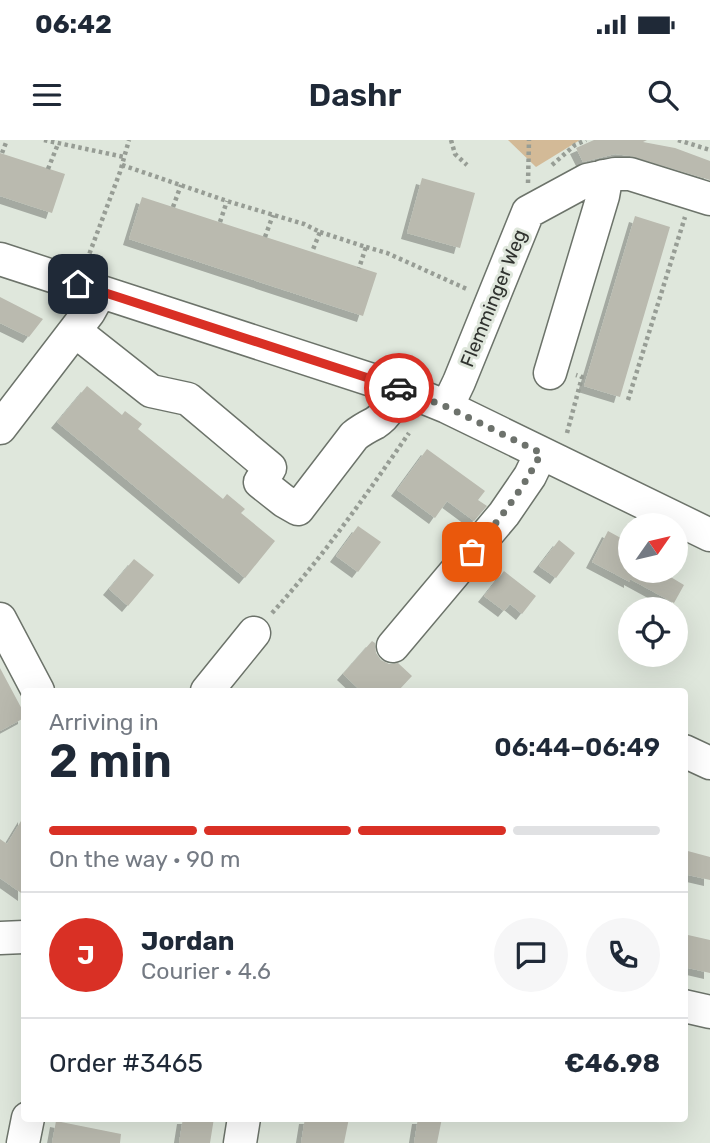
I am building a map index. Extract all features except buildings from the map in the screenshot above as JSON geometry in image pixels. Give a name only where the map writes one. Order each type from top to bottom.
[{"type":"street","name":"Flemminger Weg","points":[[439,404],[492,301],[528,212],[581,183],[603,176],[630,174],[701,196]]},
{"type":"street","points":[[551,371],[603,196],[603,176]]},
{"type":"street","points":[[0,259],[398,388],[439,404],[710,535]]},
{"type":"street","points":[[0,428],[94,303],[88,287]]},
{"type":"street","points":[[75,331],[151,391],[188,399],[270,468],[260,482],[298,509],[354,436],[384,416],[392,405],[398,388]]},
{"type":"street","points":[[393,646],[503,514],[530,476],[541,453]]},
{"type":"street","points":[[0,619],[36,688]]},
{"type":"street","points":[[209,688],[254,633]]},
{"type":"street","points":[[688,753],[710,763]]},
{"type":"street","points":[[0,938],[21,936]]},
{"type":"street","points":[[688,1007],[710,1012]]},
{"type":"street","points":[[23,1143],[27,1122]]},
{"type":"street","points":[[240,1143],[243,1122]]},
{"type":"path","points":[[2,153],[7,140]]},
{"type":"path","points":[[44,140],[124,157]]},
{"type":"path","points":[[88,287],[129,140]]},
{"type":"path","points":[[451,140],[455,154],[467,165]]},
{"type":"path","points":[[528,212],[529,140]]},
{"type":"path","points":[[678,140],[710,150]]},
{"type":"path","points":[[48,169],[58,144]]},
{"type":"path","points":[[122,165],[387,253],[492,301]]},
{"type":"path","points":[[173,207],[181,185]]},
{"type":"path","points":[[628,400],[701,196]]},
{"type":"path","points":[[220,222],[227,201]]},
{"type":"path","points":[[265,237],[273,215]]},
{"type":"path","points":[[312,252],[320,232]]},
{"type":"path","points":[[359,268],[366,247]]},
{"type":"path","points":[[551,371],[582,377],[567,433]]},
{"type":"path","points":[[254,633],[294,589],[439,404]]},
{"type":"shaded area","points":[[508,140],[580,140],[536,167]]},
{"type":"way so far","points":[[399,388],[447,407],[541,453],[530,476],[472,552]]},
{"type":"route","points":[[78,284],[399,388]]}]
